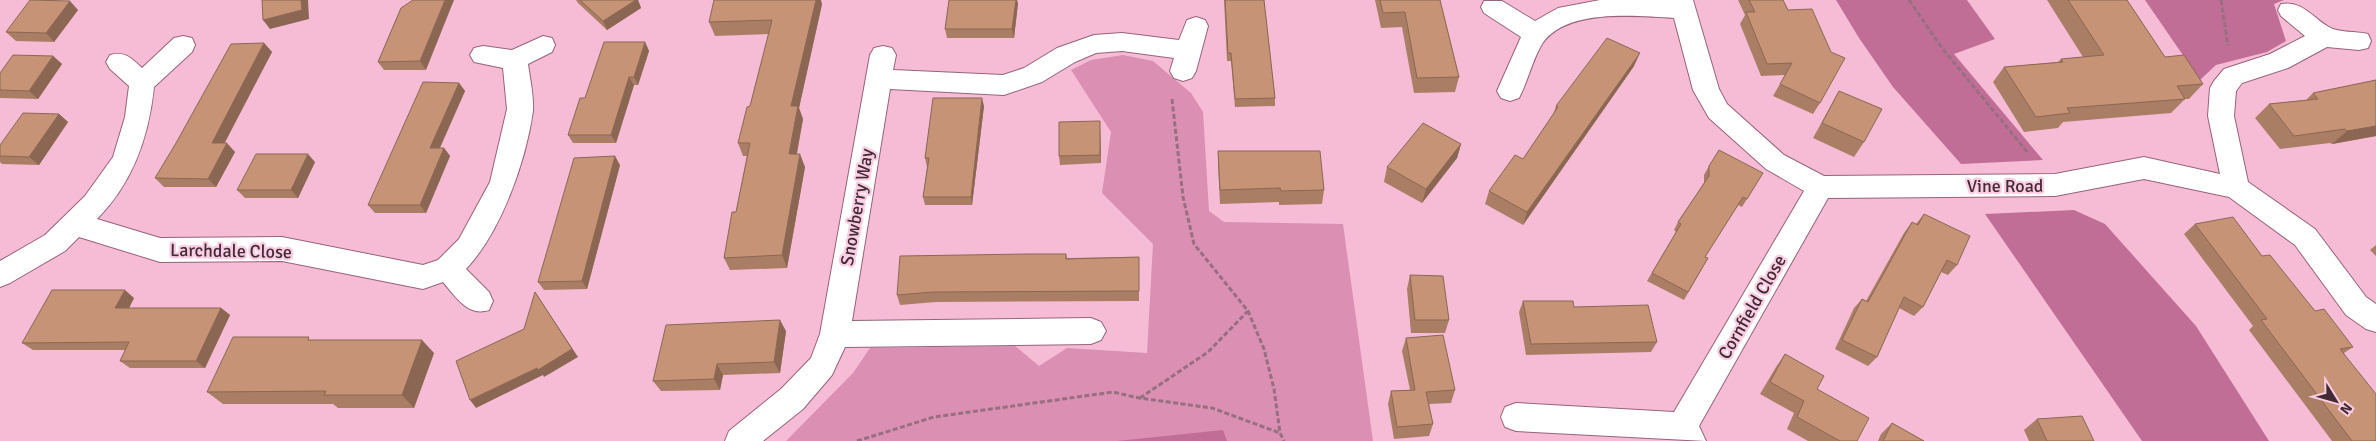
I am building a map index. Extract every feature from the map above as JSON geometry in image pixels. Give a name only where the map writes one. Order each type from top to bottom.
[{"type":"street","name":"Vine Road","points":[[1682,5],[1706,90],[1718,110],[1775,162],[1820,187],[2055,185],[2144,168],[2236,188],[2305,237],[2356,306],[2376,320]]},
{"type":"street","points":[[1510,90],[1536,34],[1550,20],[1583,11],[1624,7],[1682,5]]},
{"type":"street","points":[[1493,7],[1536,34]]},
{"type":"street","points":[[2290,10],[2324,37],[2359,41]]},
{"type":"street","points":[[1186,61],[1196,26]]},
{"type":"street","points":[[2236,188],[2221,116],[2223,88],[2233,76],[2279,61],[2324,37]]},
{"type":"street","name":"Snowberry Way","points":[[740,441],[792,398],[822,366],[835,334],[881,67],[1004,85],[1033,74],[1066,55],[1094,44],[1122,42],[1186,61]]},
{"type":"street","points":[[0,276],[55,243],[95,204],[125,160],[138,117],[142,84],[183,45]]},
{"type":"street","points":[[482,56],[515,60],[543,45]]},
{"type":"street","points":[[479,301],[448,270],[469,247],[504,182],[520,109],[515,60]]},
{"type":"street","points":[[119,62],[142,84]]},
{"type":"street","name":"Cornfield Close","points":[[1516,417],[1687,434],[1820,187]]},
{"type":"street","name":"Larchdale Close","points":[[75,224],[160,250],[282,249],[423,276],[448,270]]},
{"type":"street","points":[[835,334],[1091,331]]},
{"type":"path","points":[[1909,0],[1942,48],[2055,185]]},
{"type":"path","points":[[2221,0],[2233,76]]},
{"type":"path","points":[[1186,61],[1172,95],[1183,197],[1194,244],[1248,311],[1264,349],[1274,390],[1280,433],[1284,441]]},
{"type":"path","points":[[1139,398],[1208,352],[1248,311]]},
{"type":"path","points":[[857,441],[934,417],[1113,392],[1139,398],[1212,408],[1280,433]]},
{"type":"shaded area","points":[[1836,0],[1967,0],[1995,39],[1954,54],[2043,160],[1961,164],[1893,87],[1859,38]]},
{"type":"shaded area","points":[[2145,0],[2284,0],[2274,4],[2286,41],[2267,52],[2216,65],[2200,80]]},
{"type":"shaded area","points":[[1123,55],[1153,61],[1191,93],[1203,112],[1209,211],[1224,222],[1343,224],[1373,441],[786,441],[853,373],[870,348],[1015,346],[1039,366],[1067,348],[1147,353],[1153,244],[1102,193],[1111,132],[1071,70],[1091,60]]},
{"type":"shaded area","points":[[2074,210],[2105,224],[2196,326],[2269,441],[2142,441],[1985,214]]},
{"type":"shaded area","points":[[1223,430],[1227,441],[1117,441]]},
{"type":"building","points":[[30,0],[70,1],[46,33],[6,32]]},
{"type":"building","points":[[262,0],[301,0],[302,10],[263,20]]},
{"type":"building","points":[[413,0],[445,0],[420,61],[378,62],[401,8]]},
{"type":"building","points":[[580,0],[636,0],[603,21]]},
{"type":"building","points":[[714,0],[816,0],[791,106],[798,106],[789,154],[800,154],[782,255],[724,258],[732,212],[736,212],[750,143],[738,143],[747,107],[750,106],[772,20],[709,22]]},
{"type":"building","points":[[949,0],[1016,0],[1012,29],[945,29]]},
{"type":"building","points":[[1225,0],[1264,0],[1275,98],[1235,99],[1231,53],[1228,53]]},
{"type":"building","points":[[1380,0],[1440,0],[1459,77],[1417,78],[1405,12],[1383,13]]},
{"type":"building","points":[[1749,0],[1783,0],[1788,10],[1812,9],[1831,52],[1845,58],[1820,103],[1780,84],[1792,63],[1767,64],[1746,12],[1755,12]]},
{"type":"building","points":[[2068,0],[2127,0],[2165,57],[2184,55],[2203,84],[2177,86],[2185,99],[2067,108],[2070,113],[2036,117],[2004,67],[2063,62],[2061,59],[2104,55]]},
{"type":"building","points":[[1607,38],[1640,53],[1527,212],[1489,191],[1515,155],[1523,159],[1558,107],[1556,106]]},
{"type":"building","points":[[604,42],[645,42],[634,77],[629,77],[611,135],[568,135],[580,98],[585,98]]},
{"type":"building","points":[[264,43],[212,143],[227,143],[208,179],[155,178],[231,44]]},
{"type":"building","points":[[13,55],[53,56],[29,91],[0,90],[0,73]]},
{"type":"building","points":[[2376,80],[2376,126],[2294,136],[2269,104],[2318,99],[2313,93]]},
{"type":"building","points":[[423,82],[459,83],[430,148],[444,148],[420,205],[368,205]]},
{"type":"building","points":[[1839,91],[1882,109],[1864,142],[1822,123]]},
{"type":"building","points":[[933,98],[982,98],[971,197],[923,197],[929,158],[925,158]]},
{"type":"building","points":[[23,113],[59,114],[29,157],[0,156],[0,145]]},
{"type":"building","points":[[1100,121],[1100,155],[1059,156],[1059,122]]},
{"type":"building","points":[[1423,123],[1461,144],[1426,189],[1387,167]]},
{"type":"building","points":[[1719,150],[1763,173],[1747,199],[1743,197],[1705,257],[1708,258],[1688,292],[1652,273],[1681,224],[1678,222],[1709,176],[1709,166]]},
{"type":"building","points":[[1218,151],[1320,151],[1324,190],[1281,191],[1280,188],[1220,190]]},
{"type":"building","points":[[256,154],[308,154],[291,190],[237,190]]},
{"type":"building","points":[[615,156],[582,281],[538,282],[574,158]]},
{"type":"building","points":[[1924,214],[1970,236],[1957,265],[1947,260],[1923,307],[1904,297],[1877,357],[1842,340],[1862,299],[1868,302],[1912,222],[1918,225]]},
{"type":"building","points":[[2233,217],[2262,256],[2270,255],[2315,311],[2324,309],[2353,347],[2340,349],[2376,394],[2376,441],[2352,441],[2261,320],[2267,319],[2195,224]]},
{"type":"building","points":[[1066,254],[1066,259],[1139,257],[1139,291],[933,292],[897,295],[900,256]]},
{"type":"building","points":[[1410,275],[1443,276],[1449,320],[1415,320]]},
{"type":"building","points":[[52,290],[125,290],[115,308],[221,308],[196,361],[120,361],[129,342],[22,343]]},
{"type":"building","points":[[535,292],[572,349],[538,370],[537,368],[470,400],[456,361],[524,329]]},
{"type":"building","points":[[1523,301],[1573,301],[1574,307],[1648,305],[1657,342],[1531,344]]},
{"type":"building","points":[[780,320],[774,362],[717,364],[714,379],[653,381],[666,325]]},
{"type":"building","points":[[1443,335],[1455,390],[1426,392],[1433,424],[1397,427],[1391,391],[1415,390],[1406,338]]},
{"type":"building","points":[[233,337],[309,337],[308,340],[422,340],[402,395],[324,395],[326,391],[207,392]]},
{"type":"building","points":[[1785,354],[1824,376],[1817,389],[1869,418],[1857,441],[1840,441],[1797,417],[1804,401],[1770,382]]},
{"type":"building","points":[[2082,416],[2094,441],[2047,441],[2037,419]]},
{"type":"building","points":[[1892,423],[1924,441],[1883,441]]}]
